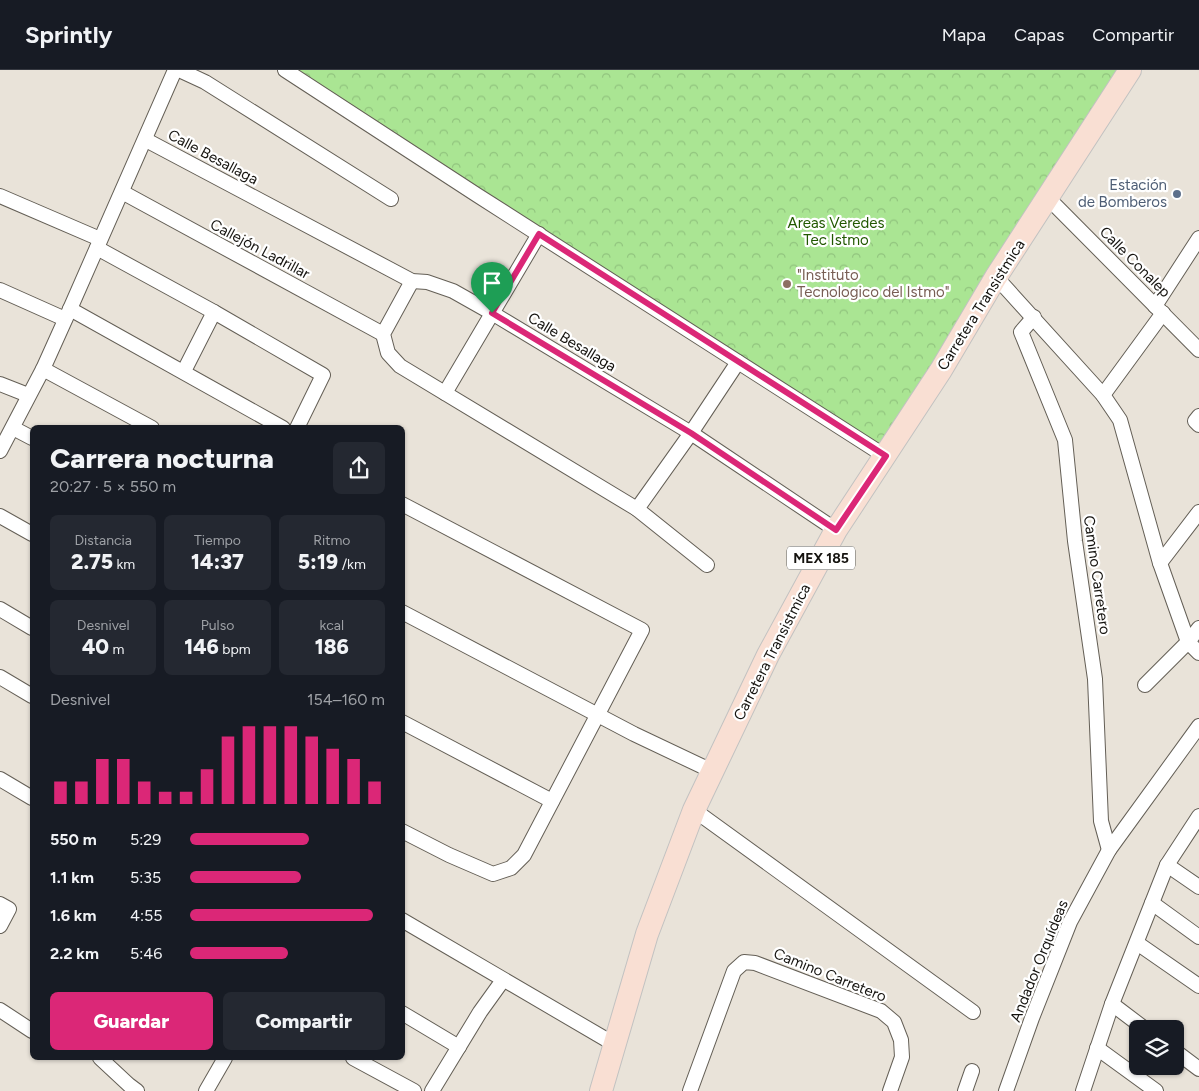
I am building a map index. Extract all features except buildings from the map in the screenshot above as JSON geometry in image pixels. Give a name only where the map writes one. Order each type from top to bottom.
[{"type":"main road","name":"Carretera Transistmica","points":[[601,1091],[646,934],[694,810],[768,655],[836,530],[941,370],[996,277],[1130,70]]},
{"type":"street","points":[[0,451],[43,369],[177,70],[205,82],[391,198]]},
{"type":"street","points":[[285,70],[886,456]]},
{"type":"street","name":"Calle Besallaga","points":[[146,140],[412,282],[427,282],[453,291],[492,313],[691,433],[836,530]]},
{"type":"street","name":"Callejón Ladrillar","points":[[122,192],[383,334]]},
{"type":"street","points":[[0,196],[98,244],[323,375],[298,425]]},
{"type":"street","name":"Calle Conalep","points":[[1048,198],[1199,350]]},
{"type":"street","points":[[445,393],[539,234]]},
{"type":"street","points":[[1103,395],[1159,309],[1199,238]]},
{"type":"street","points":[[996,277],[1103,395],[1120,420],[1160,563],[1188,642],[1199,653]]},
{"type":"street","points":[[412,282],[383,334],[388,353],[400,366],[637,509],[707,565]]},
{"type":"street","points":[[0,290],[68,314],[184,371],[278,425]]},
{"type":"street","points":[[184,371],[214,312]]},
{"type":"street","name":"Camino Carretero","points":[[1034,317],[1021,332],[1065,440],[1075,541],[1095,679],[1101,821],[1109,850]]},
{"type":"street","points":[[637,509],[738,362]]},
{"type":"street","points":[[43,369],[146,425]]},
{"type":"street","points":[[0,384],[28,395]]},
{"type":"street","points":[[1199,416],[1194,421],[1199,425]]},
{"type":"street","points":[[13,428],[30,437]]},
{"type":"street","points":[[405,506],[642,630],[524,855],[511,868],[492,874],[449,855],[405,832]]},
{"type":"street","points":[[1160,563],[1199,512]]},
{"type":"street","points":[[0,516],[30,533]]},
{"type":"street","points":[[0,609],[30,627]]},
{"type":"street","points":[[405,614],[598,715],[712,771]]},
{"type":"street","points":[[1145,685],[1188,642],[1199,628]]},
{"type":"street","points":[[0,677],[30,695]]},
{"type":"street","points":[[405,724],[552,801]]},
{"type":"street","name":"Andador Orquídeas","points":[[1006,1091],[1032,1018],[1070,922],[1109,850],[1199,726]]},
{"type":"street","points":[[0,779],[30,797]]},
{"type":"street","points":[[694,810],[973,1012]]},
{"type":"street","points":[[1084,1091],[1112,1004],[1167,865],[1199,816]]},
{"type":"street","points":[[1167,865],[1199,887]]},
{"type":"street","points":[[1152,903],[1199,936]]},
{"type":"street","points":[[0,926],[5,906]]},
{"type":"street","points":[[405,922],[614,1044]]},
{"type":"street","points":[[1137,943],[1199,986]]},
{"type":"street","name":"Camino Carretero","points":[[690,1091],[734,972],[744,962],[755,963],[881,1011],[894,1022],[901,1040],[902,1057],[890,1091]]},
{"type":"street","points":[[432,1091],[503,980]]},
{"type":"street","points":[[1112,1004],[1133,1020]]},
{"type":"street","points":[[0,1010],[30,1029]]},
{"type":"street","points":[[405,1015],[459,1047]]},
{"type":"street","points":[[1098,1048],[1156,1091]]},
{"type":"street","points":[[1184,1058],[1199,1069]]},
{"type":"street","points":[[102,1060],[137,1091]]},
{"type":"street","points":[[206,1091],[221,1060]]},
{"type":"street","points":[[357,1060],[414,1091]]},
{"type":"street","points":[[965,1091],[972,1071]]},
{"type":"green space","name":"Areas Veredes Tec Istmo","points":[[293,70],[1128,70],[885,456]]},
{"type":"place","name":"Estación de Bomberos","points":[[1177,194]]},
{"type":"place","name":"\"Instituto Tecnologico del Istmo\"","points":[[787,284]]},
{"type":"route","points":[[539,234],[886,456],[836,530],[691,433],[492,313],[539,234]]}]
